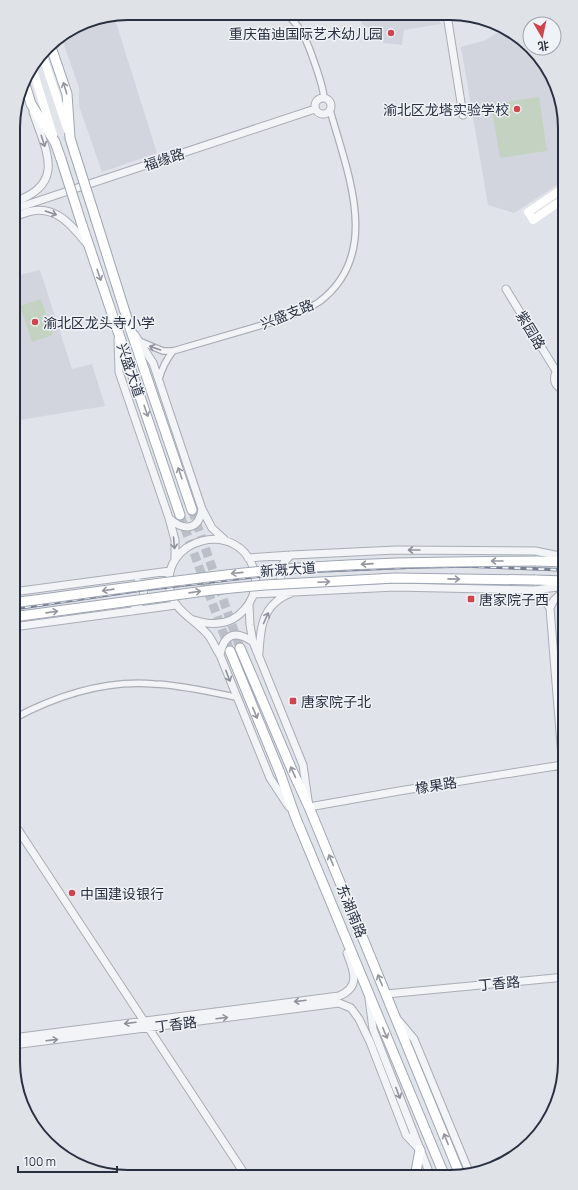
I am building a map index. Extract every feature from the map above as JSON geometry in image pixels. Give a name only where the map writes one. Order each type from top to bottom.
[{"type":"main road","points":[[53,51],[67,94],[70,138]]},
{"type":"main road","points":[[44,60],[70,138]]},
{"type":"main road","points":[[34,74],[55,142]]},
{"type":"main road","points":[[27,90],[31,104],[55,142]]},
{"type":"main road","name":"兴盛大道","points":[[70,138],[130,328],[197,509]]},
{"type":"main road","name":"兴盛大道","points":[[55,142],[180,514]]},
{"type":"main road","points":[[558,192],[528,212],[533,220],[558,203]]},
{"type":"main road","name":"新溉大道","points":[[20,602],[264,570],[396,562],[558,562]]},
{"type":"main road","name":"新溉大道","points":[[20,616],[212,590],[265,585],[395,578],[558,581]]},
{"type":"main road","name":"东湖南路","points":[[240,648],[292,770],[310,807],[458,1170]]},
{"type":"main road","name":"东湖南路","points":[[230,651],[280,773],[295,816],[442,1170]]},
{"type":"main road","points":[[416,1170],[420,1150]]},
{"type":"street","points":[[294,20],[310,49],[323,90],[324,98]]},
{"type":"street","points":[[448,20],[463,115]]},
{"type":"street","points":[[315,109],[316,102],[320,98],[324,98],[330,101],[330,110]]},
{"type":"street","points":[[20,200],[38,190],[47,176],[48,160],[31,104]]},
{"type":"street","name":"福缘路","points":[[20,207],[315,109],[321,114],[327,113],[330,110]]},
{"type":"street","name":"兴盛支路","points":[[173,351],[283,319],[300,312],[318,302],[341,279],[347,266],[356,234],[356,219],[352,189],[330,110]]},
{"type":"street","points":[[20,215],[32,211],[46,210],[59,215],[71,225],[90,248]]},
{"type":"street","name":"紫园路","points":[[506,289],[556,371]]},
{"type":"street","points":[[130,328],[153,363],[159,379],[200,517],[195,524],[186,527],[176,525],[169,518]]},
{"type":"street","points":[[118,331],[119,372],[169,518],[175,540],[175,560]]},
{"type":"street","points":[[139,341],[152,348],[163,351],[173,351]]},
{"type":"street","points":[[159,379],[161,370],[173,351]]},
{"type":"street","points":[[556,371],[554,381],[558,385]]},
{"type":"street","points":[[197,509],[224,540]]},
{"type":"street","points":[[210,538],[224,540],[236,545],[248,558],[253,566],[256,580],[254,594],[248,605],[240,614],[230,621],[217,624],[205,624],[184,614],[176,605],[171,594],[169,583],[170,571],[175,560],[184,549],[196,542],[210,538]]},
{"type":"street","name":"新溉大道","points":[[248,558],[396,550],[535,551],[558,556]]},
{"type":"street","points":[[291,555],[284,561],[280,568],[280,580],[285,587],[293,592]]},
{"type":"street","points":[[20,591],[170,571]]},
{"type":"street","points":[[126,577],[136,580],[142,586],[144,596],[140,604],[132,611]]},
{"type":"street","name":"新溉大道","points":[[254,594],[396,587],[535,590],[558,587]]},
{"type":"street","points":[[535,590],[541,595],[550,608],[558,713]]},
{"type":"street","points":[[259,655],[260,632],[265,615],[276,601],[293,592]]},
{"type":"street","points":[[550,608],[554,600],[558,596]]},
{"type":"street","points":[[20,626],[176,605]]},
{"type":"street","points":[[248,605],[253,642],[303,765],[310,807]]},
{"type":"street","points":[[194,620],[210,637],[220,655],[270,778],[295,816]]},
{"type":"street","points":[[220,655],[221,646],[227,638],[235,635],[245,636],[253,642]]},
{"type":"street","points":[[20,715],[36,707],[63,697],[115,685],[154,683],[236,697]]},
{"type":"street","name":"橡果路","points":[[310,807],[558,766]]},
{"type":"street","points":[[20,832],[242,1170]]},
{"type":"street","points":[[334,909],[339,931],[354,973],[354,982],[352,987],[339,1000],[355,1012],[370,1042],[406,1135],[420,1150]]},
{"type":"street","name":"丁香路","points":[[386,994],[558,978]]},
{"type":"street","points":[[367,989],[373,1029],[383,1075]]},
{"type":"street","name":"丁香路","points":[[20,1037],[144,1021],[339,1000]]},
{"type":"street","name":"丁香路","points":[[20,1044],[148,1028],[339,1000]]},
{"type":"street","points":[[395,1017],[414,1038],[468,1168]]},
{"type":"street","points":[[373,1029],[428,1170]]},
{"type":"street","points":[[370,1042],[388,1068]]},
{"type":"shaded area","name":"重庆笛迪国际艺术幼儿园","points":[[361,20],[439,20],[441,24],[404,30],[402,45],[383,43],[384,36],[362,24]]},
{"type":"shaded area","points":[[116,21],[157,153],[102,172],[79,106],[79,88],[63,41],[86,28]]},
{"type":"shaded area","name":"渝北区龙塔实验学校","points":[[499,32],[522,48],[522,56],[531,57],[547,80],[552,93],[557,114],[558,128],[558,185],[514,213],[488,205],[461,47],[486,40]]},
{"type":"shaded area","name":"渝北区龙头寺小学","points":[[40,270],[72,369],[92,364],[105,406],[20,420],[20,276]]},
{"type":"green space","points":[[539,97],[547,151],[500,158],[491,104]]},
{"type":"green space","points":[[41,299],[53,335],[32,342],[20,306]]},
{"type":"tunnel","points":[[192,510],[240,648]]},
{"type":"tunnel","points":[[180,515],[230,651]]},
{"type":"railway","points":[[20,608],[141,590],[295,572],[466,566],[558,570]]},
{"type":"place","name":"重庆笛迪国际艺术幼儿园","points":[[391,33]]},
{"type":"place","name":"渝北区龙塔实验学校","points":[[517,109]]},
{"type":"place","name":"渝北区龙头寺小学","points":[[35,322]]},
{"type":"place","name":"唐家院子西","points":[[471,599]]},
{"type":"place","name":"唐家院子北","points":[[293,701]]},
{"type":"place","name":"中国建设银行","points":[[72,893]]}]
